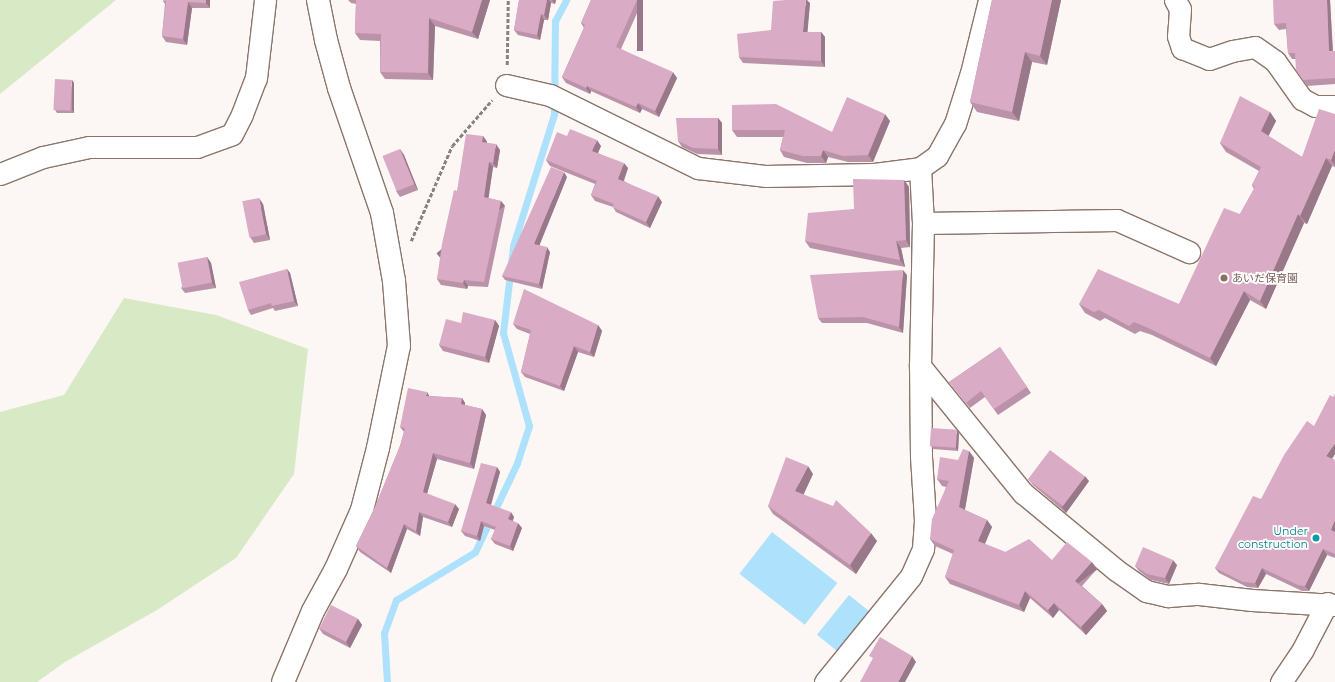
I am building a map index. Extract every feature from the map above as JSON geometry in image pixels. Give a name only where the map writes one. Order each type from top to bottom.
[{"type":"street","points":[[0,174],[43,157],[89,147],[197,147],[232,134],[242,114],[256,78],[265,0]]},
{"type":"street","points":[[283,682],[312,611],[336,569],[362,510],[378,448],[399,346],[394,281],[382,213],[339,88],[326,40],[318,0]]},
{"type":"street","points":[[506,85],[550,95],[698,168],[765,176],[874,174],[920,168],[937,156],[955,124],[972,73],[990,0]]},
{"type":"street","points":[[1175,0],[1180,9],[1178,36],[1182,48],[1209,58],[1232,51],[1255,47],[1275,61],[1302,99],[1315,106],[1335,106]]},
{"type":"street","points":[[825,682],[911,576],[923,548],[925,520],[921,456],[920,366],[923,223],[920,168]]},
{"type":"street","points":[[923,223],[1118,220],[1189,252]]},
{"type":"street","points":[[920,366],[1023,493],[1058,520],[1116,570],[1146,591],[1168,596],[1200,594],[1252,600],[1331,604],[1281,682]]},
{"type":"path","points":[[409,246],[452,146],[506,85],[508,0]]},
{"type":"green space","points":[[0,0],[116,0],[0,94]]},
{"type":"green space","points":[[124,298],[216,315],[308,349],[294,474],[236,558],[157,610],[65,662],[37,682],[0,682],[0,412],[64,395]]},
{"type":"water","points":[[772,532],[837,583],[805,625],[739,574]]},
{"type":"water","points":[[849,595],[869,611],[837,651],[817,635]]},
{"type":"building","points":[[163,0],[206,0],[206,3],[188,2],[183,39],[162,36],[166,1]]},
{"type":"building","points":[[356,0],[482,0],[472,32],[429,18],[428,73],[380,72],[381,34],[355,33]]},
{"type":"building","points":[[519,0],[547,0],[544,15],[541,14],[537,35],[514,30]]},
{"type":"building","points":[[591,0],[637,0],[616,47],[673,72],[655,111],[638,103],[636,107],[562,77],[585,25],[581,23]]},
{"type":"building","points":[[806,0],[803,32],[821,32],[821,61],[739,57],[737,34],[771,30],[773,1]]},
{"type":"building","points":[[992,0],[1052,0],[1040,56],[1025,52],[1012,112],[970,102]]},
{"type":"building","points":[[1273,0],[1327,0],[1329,51],[1335,51],[1335,78],[1303,80],[1296,70],[1295,53],[1288,53],[1286,23],[1274,24]]},
{"type":"building","points":[[55,79],[72,80],[70,111],[53,110]]},
{"type":"building","points":[[1240,96],[1270,112],[1261,131],[1302,157],[1319,109],[1335,114],[1335,150],[1331,160],[1326,158],[1300,216],[1298,214],[1260,301],[1244,291],[1210,358],[1134,322],[1129,326],[1099,310],[1094,312],[1079,304],[1098,269],[1179,304],[1224,208],[1240,214],[1255,187],[1252,185],[1261,167],[1220,143]]},
{"type":"building","points":[[847,97],[885,114],[868,155],[843,156],[823,150],[821,156],[803,156],[780,150],[785,130],[732,130],[732,105],[776,104],[832,132]]},
{"type":"building","points":[[676,118],[718,118],[718,149],[693,148],[678,141]]},
{"type":"building","points":[[570,129],[597,140],[592,151],[624,163],[618,179],[658,196],[646,222],[612,207],[614,204],[591,195],[597,181],[546,160],[557,132],[567,136]]},
{"type":"building","points":[[466,134],[483,136],[482,142],[496,144],[493,163],[489,162],[484,197],[501,201],[484,282],[464,280],[463,283],[437,279],[442,244],[454,190],[457,191]]},
{"type":"building","points":[[400,149],[414,184],[397,191],[382,156]]},
{"type":"building","points":[[551,167],[564,172],[534,244],[547,247],[539,284],[502,276]]},
{"type":"building","points":[[853,179],[904,180],[906,240],[896,241],[900,260],[805,241],[808,213],[854,209]]},
{"type":"building","points":[[259,198],[266,234],[249,238],[242,201]]},
{"type":"building","points":[[207,257],[212,283],[183,288],[178,263]]},
{"type":"building","points":[[287,269],[294,301],[272,306],[271,303],[248,310],[239,282]]},
{"type":"building","points":[[903,270],[899,327],[863,317],[818,318],[810,275]]},
{"type":"building","points":[[524,289],[598,325],[590,352],[574,346],[560,386],[521,372],[531,330],[513,324]]},
{"type":"building","points":[[463,312],[495,320],[485,357],[439,345],[446,319],[461,323]]},
{"type":"building","points":[[1000,347],[1027,387],[994,409],[981,391],[966,403],[949,382]]},
{"type":"building","points":[[408,388],[427,392],[426,396],[462,398],[461,404],[482,409],[470,463],[433,453],[423,492],[455,504],[448,522],[419,512],[416,531],[404,524],[387,568],[356,546],[375,507],[400,446],[405,428],[400,427]]},
{"type":"building","points":[[1335,394],[1335,443],[1326,456],[1335,460],[1335,520],[1331,530],[1335,532],[1335,554],[1323,549],[1305,586],[1298,585],[1262,568],[1255,583],[1243,582],[1215,568],[1253,496],[1261,499],[1284,455],[1307,421],[1314,426],[1330,395],[1333,397]]},
{"type":"building","points":[[931,428],[957,430],[956,448],[930,446]]},
{"type":"building","points":[[963,449],[969,451],[959,507],[987,520],[978,541],[1005,552],[1029,539],[1052,560],[1067,542],[1092,562],[1075,581],[1102,604],[1081,627],[1054,603],[1048,610],[1025,591],[1019,605],[945,577],[954,550],[930,539],[932,519],[949,481],[937,479],[940,457],[958,460]]},
{"type":"building","points":[[1050,450],[1085,476],[1063,506],[1028,480]]},
{"type":"building","points":[[786,457],[808,466],[795,491],[833,506],[836,500],[871,533],[850,565],[768,506]]},
{"type":"building","points":[[481,463],[497,467],[486,503],[511,512],[508,519],[518,523],[510,546],[491,539],[496,527],[481,521],[477,536],[461,531]]},
{"type":"building","points":[[1143,547],[1173,560],[1165,578],[1147,574],[1135,566]]},
{"type":"building","points":[[331,605],[358,619],[346,642],[319,628]]},
{"type":"building","points":[[880,637],[912,656],[898,682],[860,682],[873,658],[869,656]]},
{"type":"waterway","points":[[511,263],[513,246],[554,114],[555,21],[566,0]]},
{"type":"waterway","points":[[387,682],[384,633],[396,600],[475,552],[517,463],[529,426],[503,333],[510,273]]},
{"type":"place","name":"あいだ保育園","points":[[1224,278]]},
{"type":"place","name":"Under construction","points":[[1316,538]]}]
